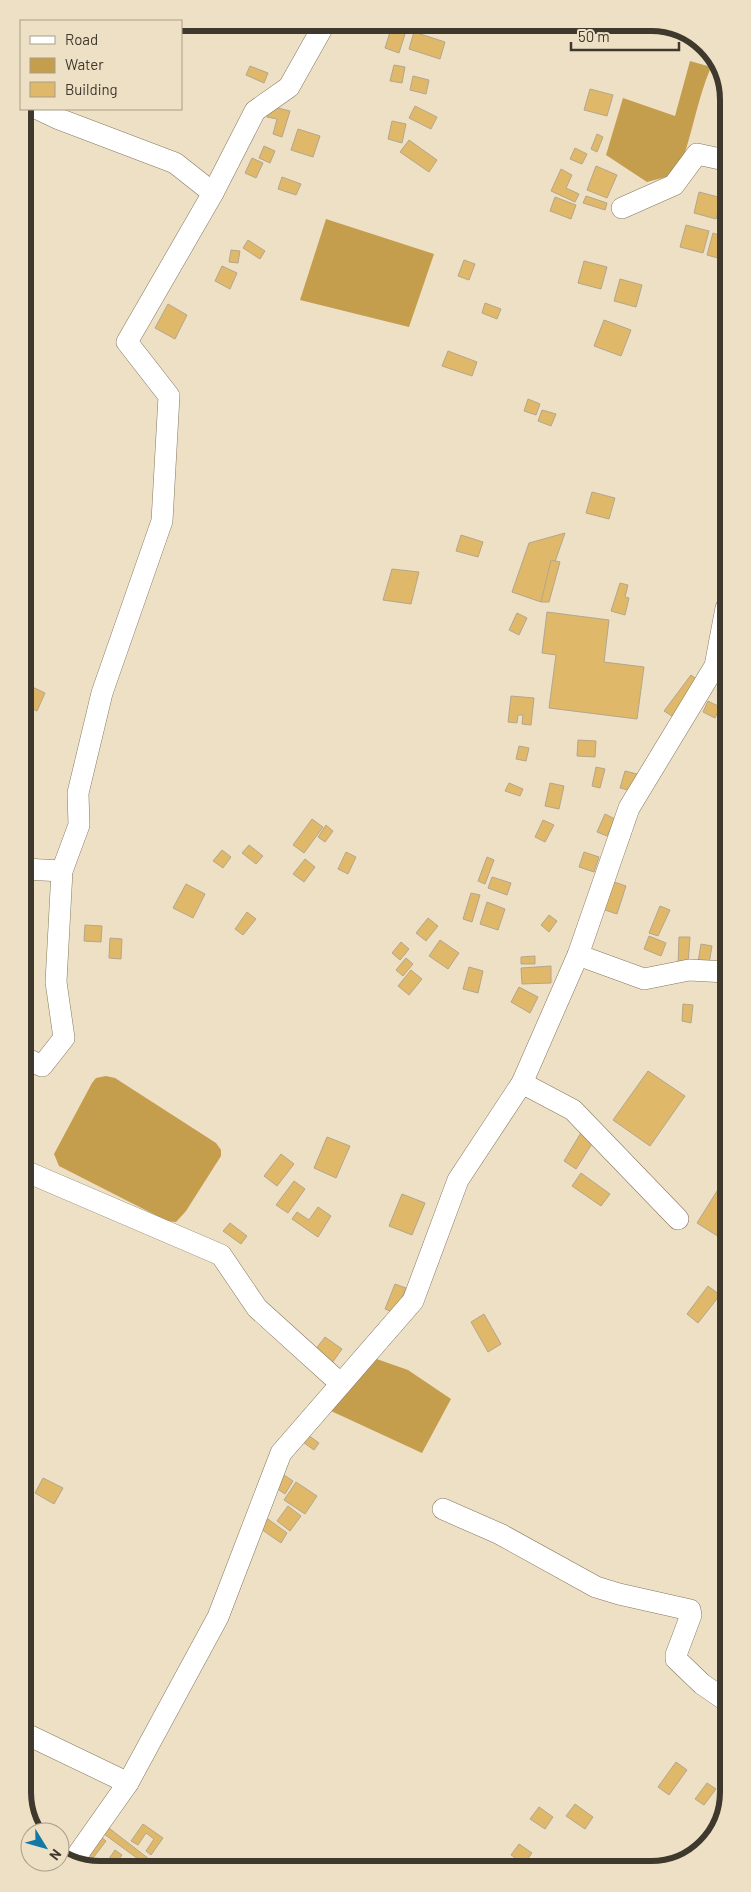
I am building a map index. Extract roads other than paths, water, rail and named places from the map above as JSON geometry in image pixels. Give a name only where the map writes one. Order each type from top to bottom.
[{"type":"street","points":[[31,1061],[42,1066],[64,1038],[56,982],[62,871],[79,825],[78,793],[102,692],[162,521],[169,396],[127,342],[213,193],[255,110],[290,87],[321,31]]},
{"type":"street","points":[[40,110],[175,163],[213,193]]},
{"type":"street","points":[[622,208],[674,185],[697,154],[720,159]]},
{"type":"street","points":[[76,1856],[128,1782],[218,1617],[281,1453],[413,1301],[458,1180],[522,1083],[578,955],[629,808],[715,666],[720,640]]},
{"type":"street","points":[[31,869],[62,871]]},
{"type":"street","points":[[578,955],[644,979],[689,970],[720,972]]},
{"type":"street","points":[[522,1083],[573,1110],[678,1219]]},
{"type":"street","points":[[31,1175],[220,1255],[257,1308],[341,1384]]},
{"type":"street","points":[[443,1509],[500,1534],[596,1586],[619,1594],[690,1610],[691,1616],[676,1659],[702,1684],[720,1696]]},
{"type":"street","points":[[31,1736],[128,1782]]},
{"type":"water","points":[[690,61],[711,67],[701,94],[687,147],[677,174],[647,182],[606,155],[623,98],[675,116]]},
{"type":"water","points":[[326,219],[434,254],[409,327],[300,300]]},
{"type":"water","points":[[106,1076],[115,1078],[216,1143],[221,1150],[221,1156],[186,1211],[176,1222],[167,1221],[59,1166],[54,1154],[92,1083],[96,1078]]},
{"type":"water","points":[[371,1357],[408,1370],[451,1399],[422,1453],[331,1411]]}]
